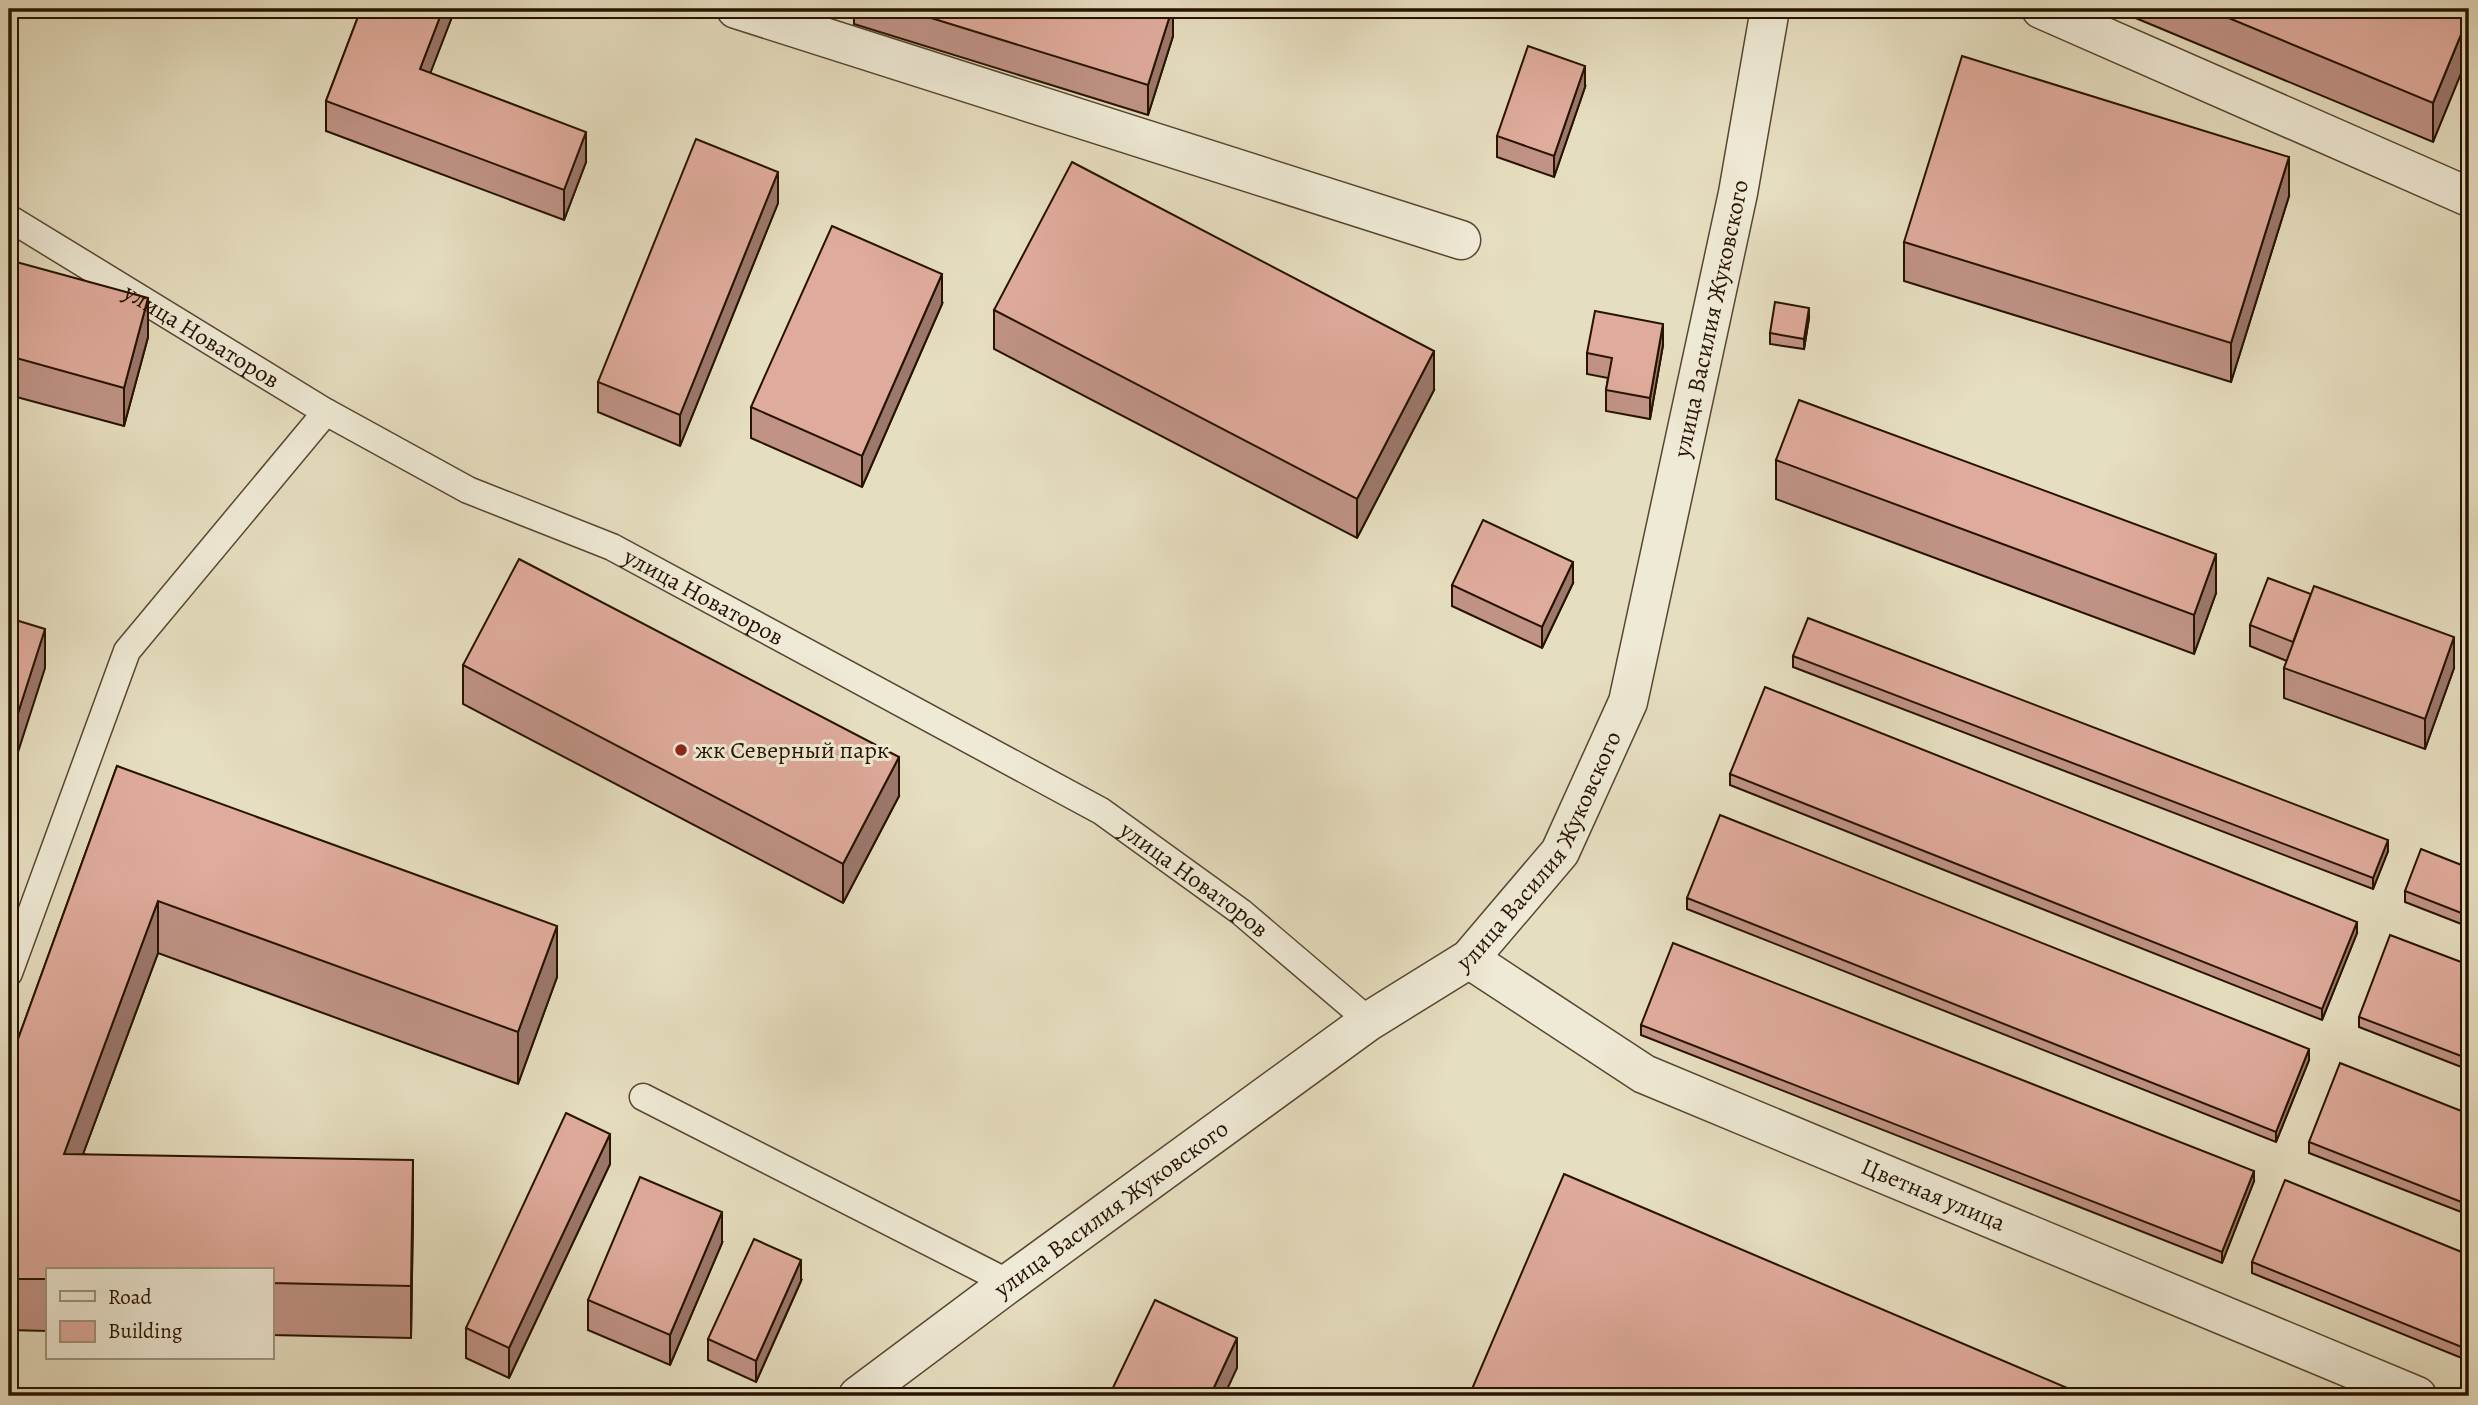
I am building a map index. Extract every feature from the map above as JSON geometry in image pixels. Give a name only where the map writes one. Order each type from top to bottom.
[{"type":"street","points":[[736,9],[1461,240]]},
{"type":"street","name":"улица Василия Жуковского","points":[[858,1396],[1369,1021],[1469,958],[1560,852],[1628,702],[1738,192],[1770,9]]},
{"type":"street","points":[[2041,9],[2469,197]]},
{"type":"street","name":"Цветная улица","points":[[1469,958],[1644,1074],[2417,1396]]},
{"type":"lane","name":"улица Новаторов","points":[[9,218],[326,412],[468,490],[612,547],[1101,811],[1241,912],[1369,1021]]},
{"type":"lane","points":[[9,973],[127,651],[326,412]]},
{"type":"lane","points":[[643,1097],[1009,1283]]},
{"type":"building","points":[[361,9],[443,9],[420,69],[586,132],[564,190],[326,101]]},
{"type":"building","points":[[902,9],[1172,9],[1148,85]]},
{"type":"building","points":[[2207,9],[2469,9],[2469,15],[2433,103]]},
{"type":"building","points":[[1528,46],[1585,66],[1554,156],[1497,136]]},
{"type":"building","points":[[1962,56],[2289,157],[2231,343],[1904,242]]},
{"type":"building","points":[[696,139],[778,172],[680,415],[598,382]]},
{"type":"building","points":[[1072,162],[1434,351],[1357,499],[994,310]]},
{"type":"building","points":[[832,226],[942,274],[862,456],[751,407]]},
{"type":"building","points":[[9,260],[148,298],[124,388],[9,356]]},
{"type":"building","points":[[1775,302],[1809,308],[1804,339],[1770,333]]},
{"type":"building","points":[[1595,311],[1663,324],[1650,398],[1606,390],[1612,358],[1587,353]]},
{"type":"building","points":[[1799,400],[2216,554],[2194,615],[1776,460]]},
{"type":"building","points":[[1483,520],[1573,562],[1542,627],[1452,585]]},
{"type":"building","name":"жк Северный парк","points":[[519,559],[899,757],[843,864],[463,665]]},
{"type":"building","points":[[2268,578],[2311,594],[2293,642],[2250,625]]},
{"type":"building","points":[[2314,586],[2454,637],[2425,719],[2284,668]]},
{"type":"building","points":[[9,618],[45,629],[9,741]]},
{"type":"building","points":[[1808,618],[2388,840],[2373,878],[1793,656]]},
{"type":"building","points":[[1765,687],[2357,922],[2322,1009],[1730,774]]},
{"type":"building","points":[[117,766],[557,926],[518,1032],[158,901],[64,1154],[413,1160],[411,1286],[273,1283],[273,1268],[46,1268],[46,1279],[9,1279],[9,1064]]},
{"type":"building","points":[[1720,815],[2309,1049],[2276,1132],[1687,898]]},
{"type":"building","points":[[2421,849],[2469,868],[2469,916],[2405,891]]},
{"type":"building","points":[[2390,935],[2469,965],[2469,1059],[2359,1017]]},
{"type":"building","points":[[1673,943],[2254,1171],[2222,1252],[1641,1025]]},
{"type":"building","points":[[2340,1063],[2469,1114],[2469,1205],[2309,1142]]},
{"type":"building","points":[[566,1113],[610,1134],[509,1348],[466,1328]]},
{"type":"building","points":[[1564,1174],[2086,1396],[1469,1396]]},
{"type":"building","points":[[640,1177],[722,1212],[670,1335],[588,1300]]},
{"type":"building","points":[[2285,1180],[2469,1255],[2469,1350],[2252,1262]]},
{"type":"building","points":[[754,1239],[801,1260],[756,1361],[708,1339]]},
{"type":"building","points":[[1155,1300],[1237,1338],[1210,1396],[1109,1396]]},
{"type":"place","name":"жк Северный парк","points":[[681,750]]}]
